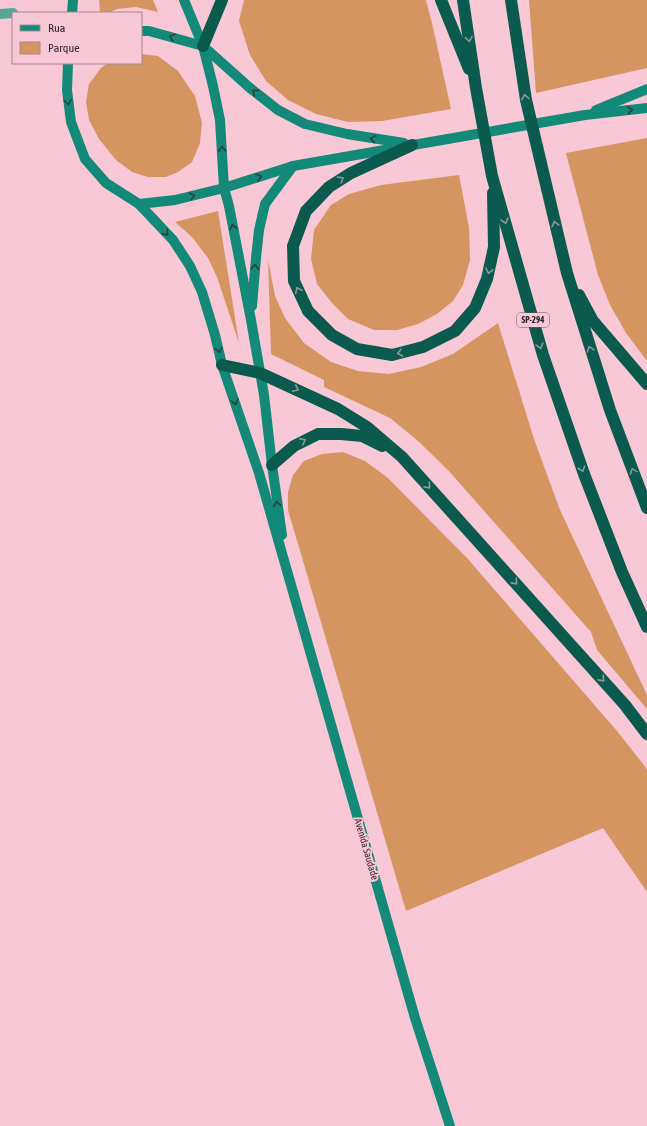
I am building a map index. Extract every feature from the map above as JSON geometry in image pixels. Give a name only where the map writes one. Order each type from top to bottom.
[{"type":"highway","points":[[203,46],[222,0]]},
{"type":"highway","points":[[441,0],[476,88]]},
{"type":"highway","name":"SP-294","points":[[463,0],[476,88],[492,176],[543,355],[581,466],[622,572],[647,627]]},
{"type":"highway","points":[[511,0],[526,100],[567,273],[610,410],[647,508]]},
{"type":"highway","points":[[412,145],[351,173],[329,187],[306,211],[293,246],[294,281],[308,311],[332,335],[356,349],[392,355],[423,347],[455,331],[475,308],[487,279],[494,247],[492,176]]},
{"type":"highway","points":[[567,273],[593,321],[647,384]]},
{"type":"highway","points":[[222,365],[260,373],[338,409],[367,426],[402,457],[625,705],[647,734]]},
{"type":"highway","points":[[272,465],[294,446],[318,434],[362,436],[402,457]]},
{"type":"main road","points":[[72,12],[73,0]]},
{"type":"main road","points":[[184,0],[203,46],[220,120],[224,188],[229,206],[264,395],[286,570]]},
{"type":"main road","points":[[142,31],[156,33],[203,46],[250,88],[278,110],[305,124],[347,134],[412,145]]},
{"type":"main road","points":[[68,64],[67,90],[71,122],[85,159],[106,184],[139,204],[172,240],[190,266],[202,292],[215,334],[222,365],[258,473],[286,570]]},
{"type":"main road","points":[[585,115],[647,89]]},
{"type":"main road","points":[[139,204],[175,200],[224,188],[294,166],[585,115],[647,108]]},
{"type":"main road","points":[[251,320],[259,230],[265,204],[294,166]]},
{"type":"main road","name":"Avenida Saudade","points":[[286,570],[415,1018],[450,1126]]},
{"type":"street","points":[[0,14],[12,13]]},
{"type":"green space","points":[[99,0],[153,0],[158,12],[136,7],[117,9],[110,12],[100,12]]},
{"type":"green space","points":[[244,0],[426,0],[451,109],[382,121],[348,122],[316,114],[288,100],[266,81],[250,55],[239,21]]},
{"type":"green space","points":[[529,0],[647,0],[647,68],[536,93]]},
{"type":"green space","points":[[142,54],[158,56],[178,71],[195,96],[202,123],[200,143],[192,162],[178,172],[166,177],[148,177],[132,172],[116,160],[99,139],[89,120],[86,102],[89,84],[101,68],[107,64],[142,64]]},
{"type":"green space","points":[[647,138],[647,361],[626,333],[610,305],[598,275],[566,153]]},
{"type":"green space","points":[[459,175],[469,228],[470,260],[463,285],[453,301],[437,314],[418,324],[397,330],[374,330],[348,319],[332,303],[317,284],[311,259],[314,230],[331,205],[349,194],[381,185]]},
{"type":"green space","points":[[218,211],[239,343],[217,277],[208,258],[192,237],[175,222]]},
{"type":"green space","points":[[268,260],[275,296],[285,318],[304,343],[331,362],[358,371],[389,374],[421,367],[453,354],[498,323],[534,439],[560,510],[647,695],[647,709],[597,650],[591,632],[448,470],[417,440],[390,418],[324,387],[324,380],[271,354]]},
{"type":"green space","points":[[343,452],[365,461],[388,478],[467,558],[617,731],[647,769],[647,892],[603,828],[406,911],[288,510],[288,492],[293,475],[304,461],[322,454]]}]
